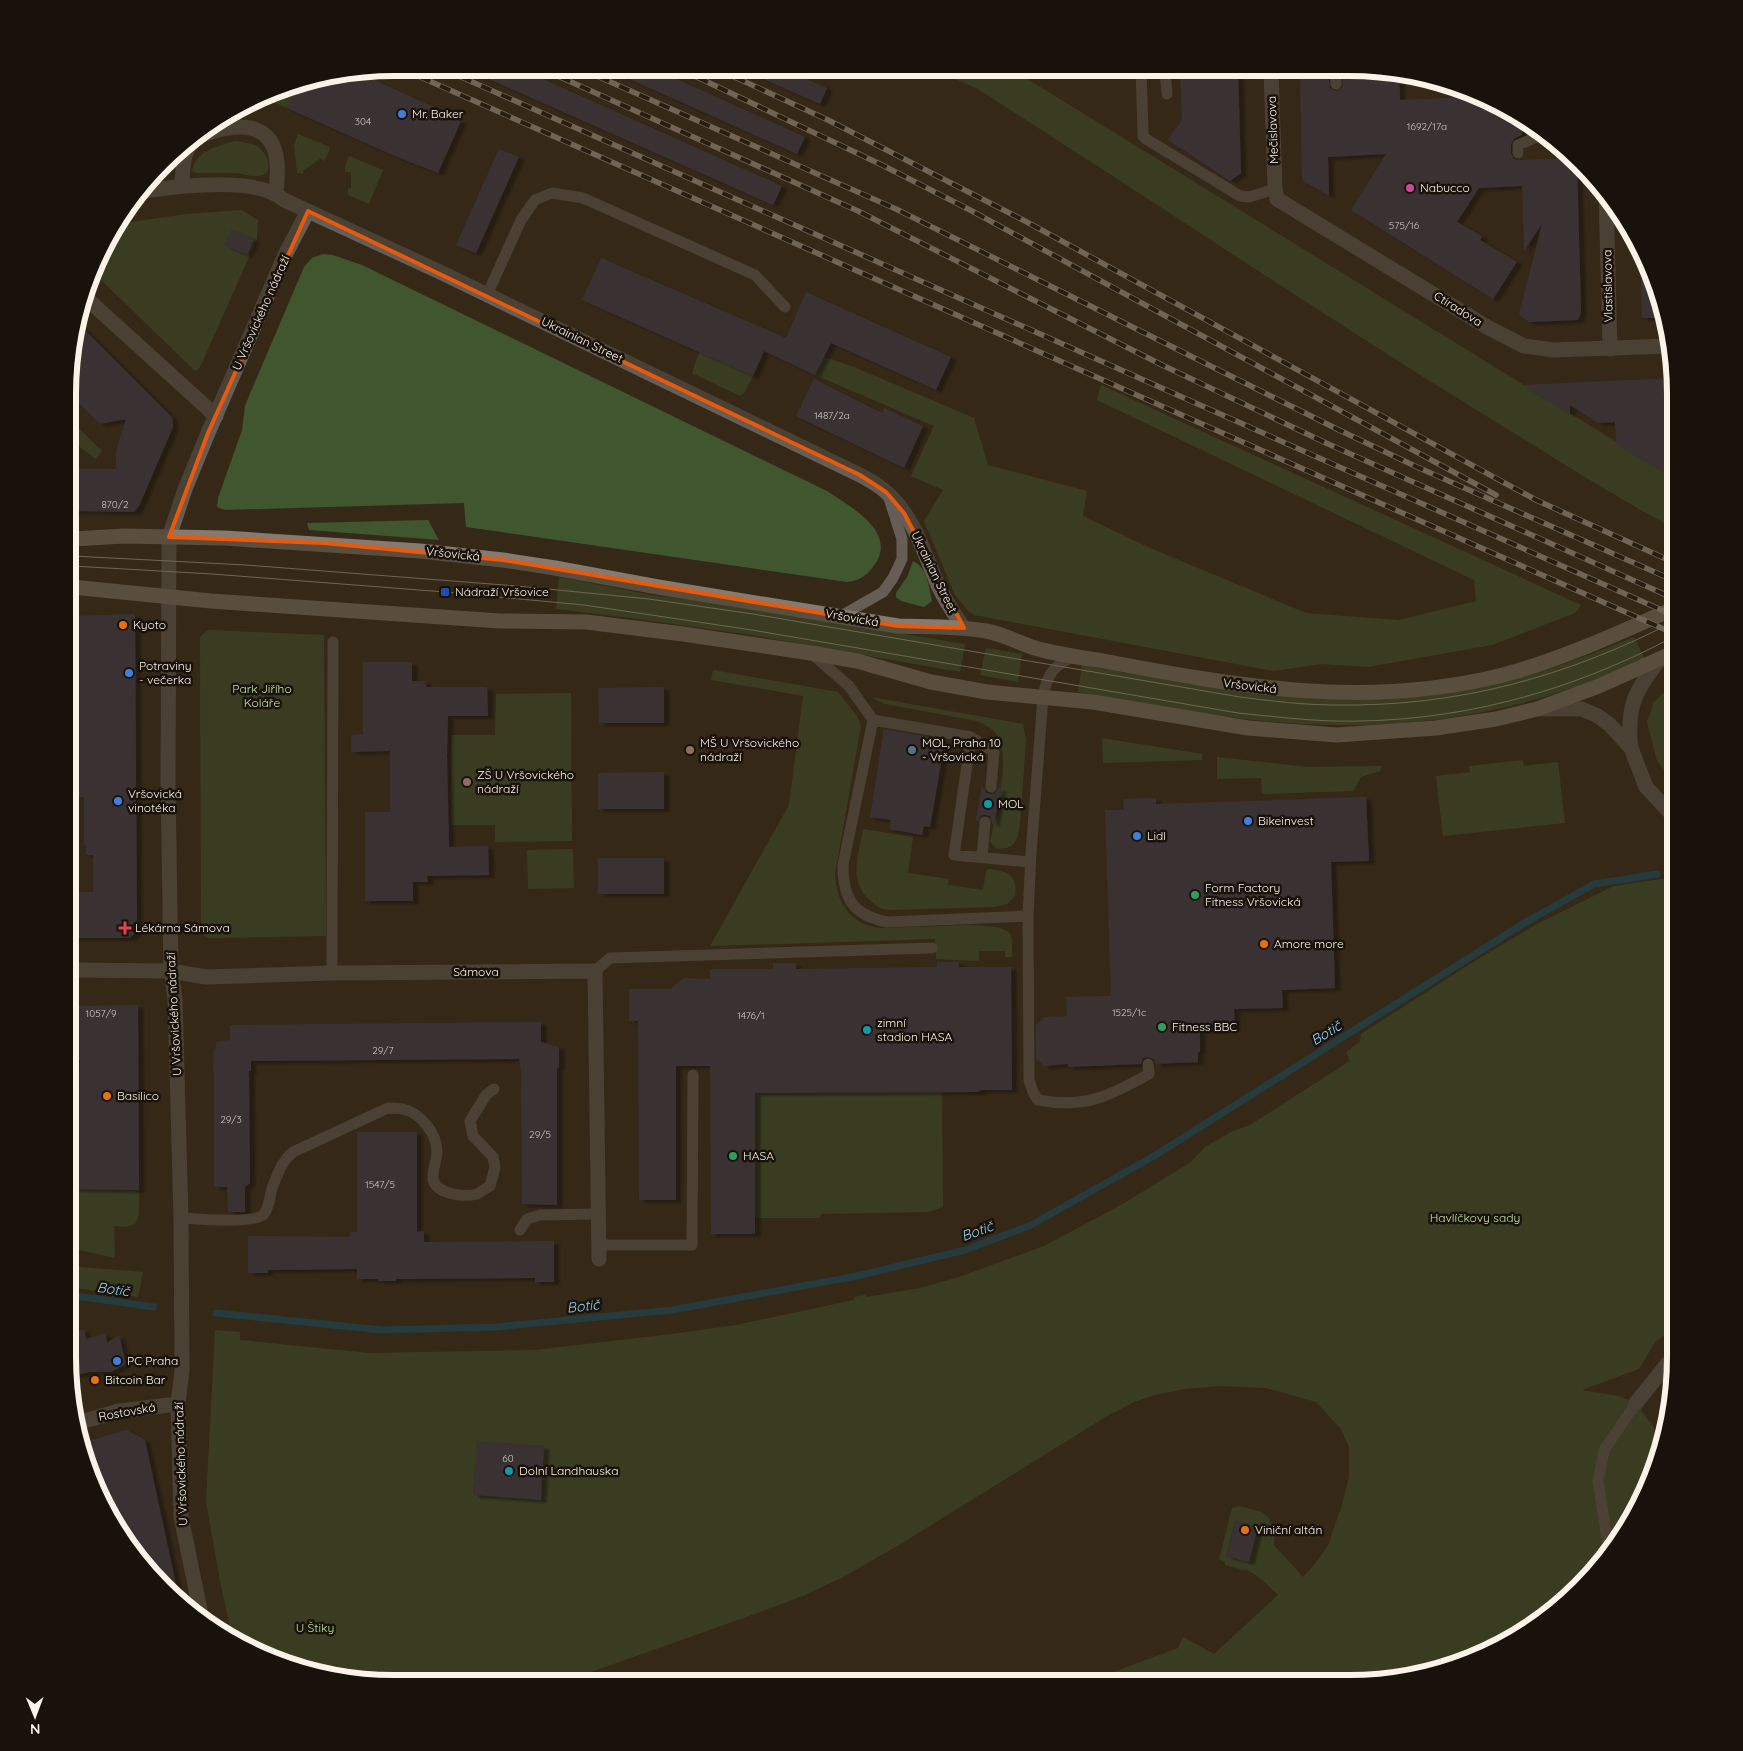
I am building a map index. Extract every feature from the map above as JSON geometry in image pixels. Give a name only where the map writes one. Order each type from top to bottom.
[{"type":"main road","name":"Vršovická","points":[[76,539],[124,536],[224,538],[324,543],[503,560],[898,626],[964,628],[988,632],[1036,649],[1246,686],[1308,692],[1379,692],[1462,683],[1503,674],[1553,660],[1667,612]]},
{"type":"main road","points":[[76,587],[211,602],[500,620],[586,622],[683,634],[857,661],[931,682],[986,692],[1093,702],[1248,728],[1337,735],[1436,728],[1496,719],[1537,709],[1599,686],[1667,656]]},
{"type":"street","name":"Mečislavova","points":[[1272,76],[1275,189]]},
{"type":"street","points":[[216,131],[237,126],[250,127],[269,139],[275,150],[278,171],[276,193]]},
{"type":"street","points":[[182,185],[185,155]]},
{"type":"street","name":"Ukrainian Street","points":[[151,190],[182,185],[240,186],[276,193],[284,200],[814,451],[860,475],[886,492],[904,513],[918,535],[951,610],[964,628]]},
{"type":"street","name":"Ctiradova","points":[[1275,189],[1277,199],[1487,327],[1524,346],[1553,350],[1663,346]]},
{"type":"street","name":"Vlastislavova","points":[[1606,209],[1610,349]]},
{"type":"street","name":"U Vršovického nádraží","points":[[200,1608],[181,1517],[178,1404],[181,1388],[181,1218],[175,999],[172,971],[168,785],[170,537],[185,489],[285,255],[308,211]]},
{"type":"street","points":[[90,302],[216,416]]},
{"type":"street","points":[[1660,659],[1640,685],[1633,702],[1629,733],[1631,748],[1646,787],[1667,809]]},
{"type":"street","points":[[1537,709],[1582,709],[1598,716],[1610,725],[1631,748]]},
{"type":"street","name":"Sámova","points":[[76,970],[172,971],[206,977],[332,973],[595,971]]},
{"type":"street","points":[[595,971],[599,1252]]},
{"type":"street","points":[[1636,1403],[1667,1365]]},
{"type":"street","name":"Rostovská","points":[[82,1421],[119,1412],[178,1404]]},
{"type":"lane","points":[[1141,76],[1143,136],[1146,139],[1240,196],[1249,197],[1275,189]]},
{"type":"lane","points":[[1166,76],[1167,94]]},
{"type":"lane","points":[[1335,76],[1336,84]]},
{"type":"lane","points":[[1518,153],[1518,144],[1535,137]]},
{"type":"lane","points":[[487,295],[521,220],[535,200],[552,193],[583,198],[755,274],[785,307]]},
{"type":"lane","name":"Ukrainian Street","points":[[841,616],[883,592],[893,578],[902,558],[902,539],[886,492]]},
{"type":"lane","points":[[332,973],[333,642]]},
{"type":"lane","points":[[811,653],[849,686],[873,720],[971,737],[994,752],[991,787]]},
{"type":"lane","points":[[1074,656],[1056,666],[1050,673],[1043,696],[1030,862],[1028,916],[1029,1080],[1032,1092],[1038,1100],[1070,1103],[1092,1101],[1119,1091],[1148,1074],[1148,1064]]},
{"type":"lane","points":[[873,720],[843,865],[843,883],[851,901],[862,912],[874,919],[887,922],[1028,916]]},
{"type":"lane","points":[[971,737],[954,855],[1030,862]]},
{"type":"lane","points":[[982,857],[985,822]]},
{"type":"lane","points":[[595,971],[610,958],[932,948]]},
{"type":"lane","points":[[599,1252],[692,1245],[693,1075]]},
{"type":"lane","points":[[181,1218],[246,1220],[259,1218],[265,1212],[284,1159],[293,1152],[388,1108],[403,1109],[416,1115],[430,1130],[437,1151],[434,1179],[438,1187],[450,1194],[478,1194],[490,1186],[495,1167],[493,1157],[473,1136],[470,1121],[486,1095],[494,1089]]},
{"type":"lane","points":[[520,1230],[527,1219],[540,1215],[598,1214]]},
{"type":"lane","points":[[1607,1541],[1598,1481],[1604,1450],[1636,1403]]},
{"type":"highlighted area","points":[[308,211],[860,475],[886,492],[904,513],[964,628],[898,626],[503,560],[324,543],[169,537],[208,433]]},
{"type":"green space","points":[[948,76],[1022,76],[1667,473],[1667,525],[1599,486],[1412,370],[976,88]]},
{"type":"green space","points":[[294,92],[287,108],[271,101]]},
{"type":"green space","points":[[298,134],[330,147],[324,161],[321,158],[303,171],[303,174],[297,173],[294,145]]},
{"type":"green space","points":[[235,141],[252,144],[261,149],[268,162],[267,171],[264,174],[253,176],[236,173],[197,173],[192,171],[194,164],[202,154],[215,147]]},
{"type":"green space","points":[[349,156],[383,170],[369,204],[348,195],[348,189],[351,188],[351,172],[345,172],[345,167]]},
{"type":"green space","points":[[242,210],[258,220],[257,239],[197,371],[98,277],[127,223],[187,214]],"holes":[[[231,230],[254,239],[247,255],[224,245]]]},
{"type":"green space","points":[[323,254],[333,255],[362,265],[827,491],[869,522],[877,532],[881,543],[880,555],[873,567],[862,578],[847,582],[466,527],[464,503],[225,510],[217,507],[218,498],[242,430],[245,406],[249,396],[304,267],[312,258]]},
{"type":"green space","points":[[699,352],[753,376],[745,392],[740,396],[692,373]]},
{"type":"green space","points":[[824,357],[854,367],[974,418],[988,465],[1087,491],[1083,516],[1150,548],[1306,613],[1399,620],[1476,601],[1474,580],[1097,400],[1101,385],[1581,605],[1575,613],[1492,645],[1368,667],[1321,664],[1274,671],[974,615],[968,611],[955,595],[924,521],[943,490],[911,476],[934,426],[815,375]]},
{"type":"green space","points":[[76,426],[102,451],[96,459],[76,444]]},
{"type":"green space","points":[[428,520],[439,540],[309,530],[307,523]]},
{"type":"green space","points":[[913,561],[921,568],[928,584],[932,601],[924,607],[901,601],[896,597],[896,593],[907,577]]},
{"type":"green space","points":[[559,577],[652,595],[718,603],[965,644],[960,672],[751,635],[556,609]]},
{"type":"green space","name":"Park Jiřího Koláře","points":[[208,630],[324,635],[326,936],[209,938],[204,935],[201,929],[200,637]]},
{"type":"green space","points":[[1634,637],[1645,659],[1590,681],[1557,693],[1502,708],[1418,722],[1361,725],[1301,724],[1237,718],[1078,692],[1082,665],[1177,682],[1271,694],[1365,699],[1413,697],[1461,691],[1505,682],[1570,662]]},
{"type":"green space","points":[[986,648],[1022,654],[1018,682],[980,675]]},
{"type":"green space","points":[[713,670],[838,692],[857,716],[861,726],[835,874],[839,897],[851,915],[864,924],[880,928],[964,925],[998,927],[1010,933],[1012,957],[1005,957],[1005,951],[979,951],[979,961],[936,959],[935,939],[710,946],[789,805],[803,696],[711,680]]},
{"type":"green space","points":[[1667,690],[1667,774],[1657,761],[1647,722],[1654,702]]},
{"type":"green space","points":[[571,693],[572,841],[495,842],[495,825],[451,825],[451,735],[495,735],[496,694]]},
{"type":"green space","points":[[871,697],[1023,724],[1026,740],[1020,824],[1014,844],[1001,849],[995,848],[990,841],[999,802],[1003,770],[1001,743],[996,734],[988,726],[977,721],[885,704]]},
{"type":"green space","points":[[1102,738],[1202,754],[1202,760],[1103,763]]},
{"type":"green space","points":[[1217,757],[1308,767],[1382,766],[1380,771],[1361,777],[1353,791],[1262,794],[1261,778],[1217,779]]},
{"type":"green space","points":[[1523,760],[1524,766],[1558,762],[1565,823],[1443,836],[1436,776],[1470,772],[1469,766]]},
{"type":"green space","points":[[863,829],[913,837],[908,873],[949,879],[948,885],[983,890],[986,871],[989,869],[995,870],[1010,875],[1015,883],[1015,896],[1007,904],[995,907],[888,910],[881,908],[873,903],[859,885],[856,867]]},
{"type":"green space","points":[[573,849],[574,888],[528,889],[527,850]]},
{"type":"green space","name":"Havlíčkovy sady","points":[[1667,878],[1667,1333],[1655,1342],[1639,1369],[1582,1390],[1619,1396],[1636,1403],[1658,1433],[1650,1459],[1643,1478],[1624,1516],[1588,1566],[1558,1596],[1508,1632],[1470,1651],[1451,1658],[1411,1669],[1390,1672],[1349,1675],[1105,1675],[1178,1648],[1183,1637],[1214,1654],[1278,1595],[1260,1578],[1246,1569],[1225,1565],[1225,1562],[1219,1559],[1232,1508],[1239,1506],[1262,1512],[1269,1518],[1274,1532],[1274,1545],[1303,1577],[1316,1563],[1328,1545],[1341,1508],[1349,1477],[1349,1447],[1341,1429],[1316,1402],[1266,1388],[1218,1386],[1184,1389],[1134,1402],[1107,1416],[899,1545],[843,1577],[805,1595],[752,1615],[583,1675],[394,1675],[353,1672],[332,1669],[292,1658],[273,1651],[230,1629],[206,1501],[215,1330],[240,1332],[240,1340],[369,1353],[535,1350],[736,1325],[854,1300],[854,1297],[865,1295],[867,1297],[920,1288],[959,1277],[1044,1246],[1121,1205],[1191,1162],[1205,1147],[1231,1132],[1250,1125],[1350,1061],[1346,1052],[1360,1042],[1361,1034],[1535,925],[1614,886]],"holes":[[[477,1442],[544,1446],[541,1500],[473,1495]],[[1235,1521],[1258,1527],[1249,1562],[1226,1556]]]},
{"type":"green space","points":[[942,1092],[943,1207],[929,1212],[821,1214],[820,1218],[755,1218],[755,1093]]},
{"type":"green space","points":[[76,1189],[139,1190],[139,1214],[135,1224],[126,1227],[114,1226],[115,1258],[76,1248]]},
{"type":"green space","points":[[76,1264],[81,1267],[143,1272],[138,1297],[76,1288]]},
{"type":"building","points":[[482,76],[536,76],[782,186],[773,205]]},
{"type":"building","points":[[623,76],[670,76],[805,137],[797,154]]},
{"type":"building","points":[[757,76],[799,76],[827,88],[820,104]]},
{"type":"building","points":[[1180,76],[1238,76],[1241,173],[1230,181],[1168,140],[1182,120]]},
{"type":"building","points":[[1300,76],[1329,76],[1330,88],[1336,91],[1343,87],[1343,76],[1399,80],[1400,100],[1450,98],[1450,93],[1489,109],[1522,128],[1522,135],[1515,138],[1511,144],[1511,153],[1514,159],[1562,158],[1577,173],[1581,312],[1578,320],[1529,322],[1519,315],[1542,224],[1524,251],[1522,186],[1479,188],[1457,222],[1482,236],[1480,240],[1517,262],[1493,299],[1351,210],[1386,154],[1328,157],[1329,196],[1302,180]]},
{"type":"building","points":[[369,77],[461,121],[438,173],[287,108],[294,92],[332,82]]},
{"type":"building","points":[[499,149],[519,157],[476,253],[456,245]]},
{"type":"building","points":[[231,229],[254,239],[247,255],[224,245]]},
{"type":"building","points":[[601,258],[786,338],[806,292],[951,357],[936,390],[831,343],[815,375],[764,351],[753,376],[582,300]]},
{"type":"building","points":[[1640,267],[1658,318],[1642,318]]},
{"type":"building","points":[[83,328],[172,417],[173,427],[139,506],[134,512],[76,511],[76,469],[116,469],[116,451],[126,419],[100,424],[76,400],[79,353]]},
{"type":"building","points":[[1666,378],[1667,474],[1616,443],[1615,422],[1598,423],[1570,405],[1570,414],[1522,385]]},
{"type":"building","points":[[814,379],[882,413],[884,408],[923,426],[904,468],[796,416]]},
{"type":"building","points":[[135,614],[137,931],[130,938],[76,938],[76,892],[93,892],[93,855],[86,855],[86,845],[84,845],[84,797],[79,797],[79,672],[76,672],[76,616]]},
{"type":"building","points":[[363,662],[412,662],[412,681],[426,681],[426,687],[487,687],[488,716],[448,716],[447,756],[449,847],[488,846],[489,875],[427,876],[428,882],[413,882],[413,901],[365,901],[365,812],[390,812],[390,751],[351,752],[351,735],[363,734]]},
{"type":"building","points":[[664,687],[664,723],[599,723],[598,688]]},
{"type":"building","name":"MOL, Praha 10 - Vršovická","points":[[884,729],[945,740],[930,827],[924,826],[922,835],[889,829],[891,820],[870,817]]},
{"type":"building","points":[[664,772],[664,809],[598,809],[598,773]]},
{"type":"building","name":"MOL","points":[[982,785],[986,793],[990,794],[995,794],[998,788],[1001,788],[994,824],[992,824],[990,816],[986,815],[981,815],[978,821],[976,820]]},
{"type":"building","points":[[1366,797],[1369,861],[1331,862],[1335,988],[1282,990],[1283,1008],[1234,1009],[1235,1029],[1200,1030],[1198,1062],[1156,1064],[1154,1059],[1148,1057],[1143,1058],[1141,1064],[1068,1067],[1068,1064],[1044,1066],[1036,1058],[1036,1025],[1045,1017],[1067,1016],[1066,997],[1111,996],[1105,810],[1124,810],[1123,799],[1156,798],[1156,804]]},
{"type":"building","points":[[598,858],[664,858],[664,894],[598,894]]},
{"type":"building","name":"HASA","points":[[937,962],[959,962],[959,967],[1011,967],[1012,1090],[980,1090],[979,1092],[755,1093],[755,1234],[711,1234],[710,1066],[676,1066],[676,1200],[639,1200],[638,1021],[629,1021],[629,989],[671,989],[683,978],[710,979],[710,969],[773,969],[773,963],[796,963],[796,969],[937,967]]},
{"type":"building","points":[[138,1005],[139,1190],[76,1189],[76,1095],[79,1095],[80,1060],[76,1060],[76,1006]]},
{"type":"building","points":[[541,1022],[541,1042],[559,1047],[559,1068],[557,1068],[557,1205],[522,1204],[521,1069],[519,1059],[251,1061],[251,1071],[249,1071],[250,1183],[245,1187],[245,1212],[228,1212],[227,1187],[214,1187],[214,1050],[216,1042],[230,1040],[230,1025]]},
{"type":"building","points":[[357,1132],[417,1132],[417,1232],[424,1231],[424,1242],[554,1241],[554,1282],[535,1282],[535,1278],[396,1279],[396,1281],[378,1281],[378,1279],[357,1279],[357,1269],[268,1270],[268,1273],[248,1273],[248,1236],[350,1237],[350,1232],[357,1232]]},
{"type":"building","points":[[84,1329],[86,1339],[105,1333],[107,1343],[119,1335],[126,1364],[111,1372],[89,1372],[77,1375],[76,1332]]},
{"type":"building","points":[[127,1430],[145,1440],[177,1589],[142,1550],[119,1516],[111,1492],[107,1493],[100,1478],[88,1441]]},
{"type":"building","name":"Dolní Landhauska","points":[[477,1441],[544,1446],[541,1500],[473,1495]]},
{"type":"building","points":[[1236,1520],[1258,1526],[1249,1562],[1226,1556]]},
{"type":"waterway","name":"Botič","points":[[216,1313],[382,1330],[496,1327],[672,1310],[857,1276],[965,1250],[1031,1225],[1154,1156],[1526,922],[1594,884],[1657,874]]},
{"type":"waterway","name":"Botič","points":[[76,1296],[154,1307]]},
{"type":"tram line","points":[[76,556],[246,565],[517,586],[649,599],[753,614],[1240,697],[1323,705],[1424,701],[1510,685],[1552,673],[1593,658],[1667,625]]},
{"type":"tram line","points":[[76,566],[212,574],[584,605],[752,630],[1238,713],[1332,721],[1377,721],[1422,717],[1509,701],[1552,689],[1594,674],[1667,640]]},
{"type":"railway","points":[[418,76],[1667,630]]},
{"type":"railway","points":[[459,76],[1667,612]]},
{"type":"railway","points":[[558,76],[858,211],[1160,364],[1326,443],[1667,595]]},
{"type":"railway","points":[[597,76],[896,209],[1339,430],[1417,467],[1667,577]]},
{"type":"railway","points":[[695,76],[882,165],[970,210],[1496,495]]},
{"type":"railway","points":[[732,76],[828,120],[1025,221],[1536,500],[1667,559]]},
{"type":"place","name":"Mr. Baker","points":[[402,114]]},
{"type":"place","name":"Nabucco","points":[[1410,188]]},
{"type":"place","name":"Nádraží Vršovice","points":[[445,592]]},
{"type":"place","name":"Kyoto","points":[[123,625]]},
{"type":"place","name":"Potraviny - večerka","points":[[129,673]]},
{"type":"place","name":"MŠ U Vršovického nádraží","points":[[690,750]]},
{"type":"place","name":"MOL, Praha 10 - Vršovická","points":[[912,750]]},
{"type":"place","name":"ZŠ U Vršovického nádraží","points":[[467,782]]},
{"type":"place","name":"Vršovická vinotéka","points":[[118,801]]},
{"type":"place","name":"MOL","points":[[988,804]]},
{"type":"place","name":"Bikeinvest","points":[[1248,821]]},
{"type":"place","name":"Lidl","points":[[1137,836]]},
{"type":"place","name":"Form Factory Fitness Vršovická","points":[[1195,895]]},
{"type":"place","name":"Lékárna Sámova","points":[[125,928]]},
{"type":"place","name":"Amore more","points":[[1264,944]]},
{"type":"place","name":"Fitness BBC","points":[[1162,1027]]},
{"type":"place","name":"zimní stadion HASA","points":[[867,1030]]},
{"type":"place","name":"Basilico","points":[[107,1096]]},
{"type":"place","name":"HASA","points":[[733,1156]]},
{"type":"place","name":"PC Praha","points":[[117,1361]]},
{"type":"place","name":"Bitcoin Bar","points":[[95,1380]]},
{"type":"place","name":"Dolní Landhauska","points":[[509,1471]]},
{"type":"place","name":"Viniční altán","points":[[1245,1530]]},
{"type":"park label","name":"U Štiky","points":[[315,1628]]}]
